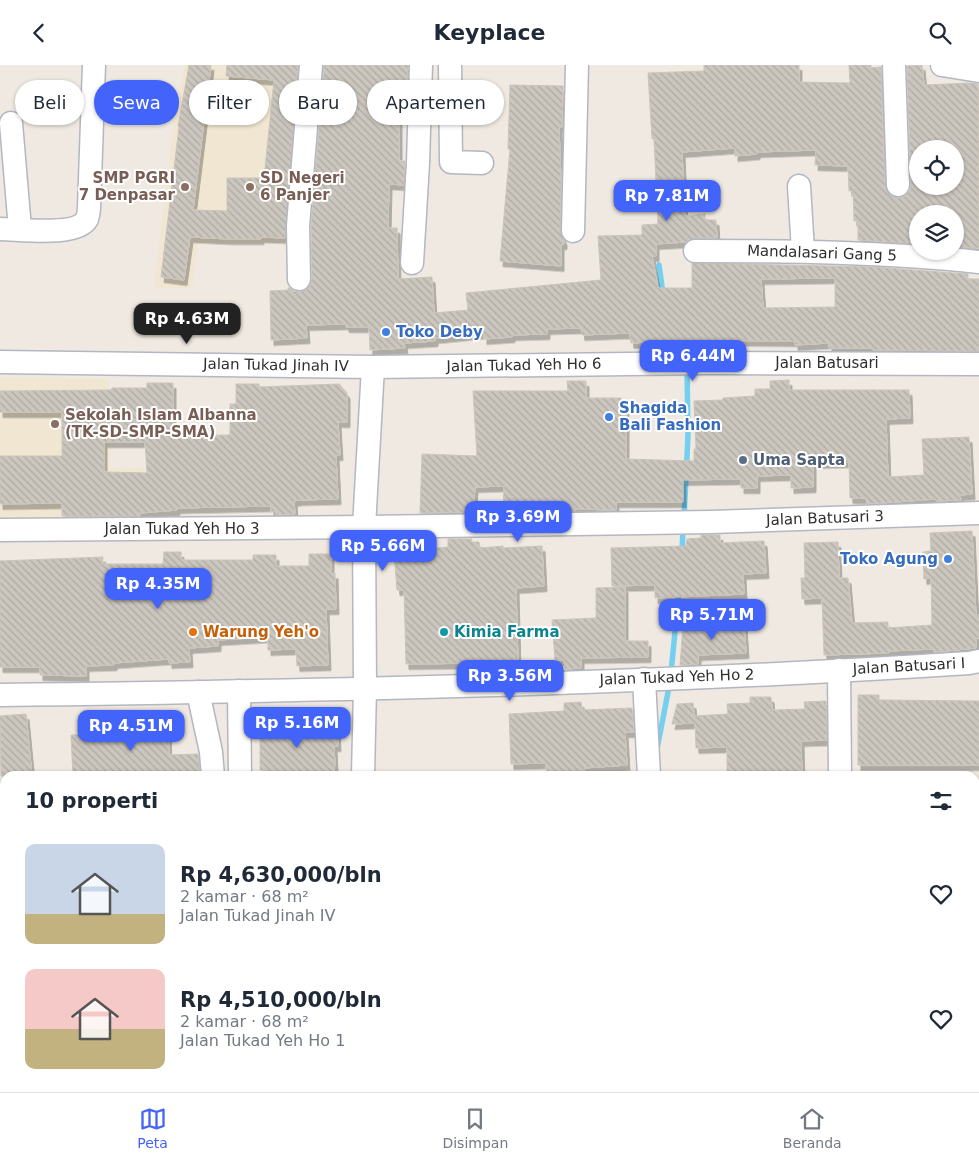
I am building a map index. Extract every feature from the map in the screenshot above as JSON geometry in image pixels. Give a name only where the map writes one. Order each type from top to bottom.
[{"type":"street","points":[[11,123],[10,229],[66,231],[80,226],[87,219],[89,208],[94,65]]},
{"type":"street","points":[[299,279],[298,226],[311,65]]},
{"type":"street","points":[[412,263],[421,65]]},
{"type":"street","points":[[450,65],[451,162],[482,163]]},
{"type":"street","points":[[572,231],[577,65]]},
{"type":"street","points":[[894,65],[898,185]]},
{"type":"street","points":[[942,65],[979,71]]},
{"type":"street","points":[[799,186],[803,251]]},
{"type":"street","name":"Mandalasari Gang 5","points":[[695,251],[803,251],[979,262]]},
{"type":"street","name":"Jalan Tukad Jinah IV","points":[[0,361],[373,367]]},
{"type":"street","name":"Jalan Tukad Yeh Ho 6","points":[[373,367],[676,364]]},
{"type":"street","name":"Jalan Batusari","points":[[676,364],[979,364]]},
{"type":"street","points":[[363,771],[365,688],[364,527],[373,367]]},
{"type":"street","name":"Jalan Batusari 3","points":[[672,522],[979,513]]},
{"type":"street","name":"Jalan Tukad Yeh Ho 3","points":[[0,530],[672,522]]},
{"type":"street","name":"Jalan Batusari I","points":[[838,669],[903,667],[979,661]]},
{"type":"street","points":[[838,669],[840,771]]},
{"type":"street","name":"Jalan Tukad Yeh Ho 2","points":[[0,695],[365,688],[649,679],[838,669]]},
{"type":"street","points":[[648,771],[649,679]]},
{"type":"street","points":[[239,691],[240,771]]},
{"type":"street","points":[[198,692],[212,752],[213,771]]},
{"type":"shaded area","name":"SD Negeri 6 Panjer","points":[[185,65],[309,65],[308,80],[279,80],[279,125],[303,125],[292,243],[198,243],[192,288],[154,288],[174,125],[179,125],[179,94]]},
{"type":"shaded area","name":"Sekolah Islam Albanna (TK-SD-SMP-SMA)","points":[[0,378],[109,379],[109,468],[144,468],[143,526],[0,526]]},
{"type":"building","points":[[189,65],[211,65],[209,80],[189,80],[189,125],[204,125],[193,210],[227,211],[227,178],[264,178],[274,80],[226,76],[227,65],[298,65],[297,80],[279,80],[279,125],[293,125],[285,238],[228,239],[190,237],[184,280],[161,277],[179,120]]},
{"type":"building","points":[[324,65],[408,65],[407,80],[367,80],[367,125],[399,125],[399,161],[405,161],[404,185],[389,184],[388,228],[397,228],[398,279],[432,277],[434,313],[468,310],[466,293],[601,280],[598,236],[642,235],[642,225],[658,224],[654,139],[652,139],[648,73],[704,71],[704,65],[799,65],[799,82],[850,83],[849,65],[871,65],[871,68],[881,67],[885,185],[887,192],[891,196],[898,198],[905,196],[909,192],[909,195],[964,195],[964,140],[909,140],[907,66],[922,65],[924,85],[978,84],[979,248],[964,247],[964,205],[909,205],[909,243],[858,240],[858,221],[854,221],[853,191],[849,191],[848,166],[815,165],[816,150],[757,152],[757,154],[735,156],[735,148],[682,152],[685,216],[705,214],[705,220],[716,220],[717,238],[695,238],[686,242],[656,244],[656,256],[652,256],[658,288],[692,288],[692,263],[872,267],[968,274],[968,279],[979,279],[979,351],[829,348],[829,343],[795,345],[795,341],[683,340],[631,343],[630,333],[582,335],[581,328],[547,329],[547,334],[512,335],[512,337],[484,339],[484,333],[435,338],[435,341],[404,343],[405,348],[370,350],[369,327],[346,327],[346,324],[306,325],[307,338],[271,340],[270,291],[288,290],[290,288],[293,291],[300,292],[310,286],[312,279],[311,226],[319,125],[357,125],[357,80],[323,80]],"holes":[[[835,278],[835,307],[763,308],[761,279]]]},
{"type":"building","points":[[510,85],[563,86],[562,127],[559,127],[560,231],[564,240],[564,244],[561,244],[561,266],[500,261],[510,149],[508,149]]},
{"type":"building","points":[[789,380],[789,390],[909,390],[910,418],[886,419],[888,477],[924,475],[922,439],[969,437],[972,494],[960,495],[961,500],[936,501],[936,499],[867,504],[866,498],[850,498],[849,462],[813,463],[813,487],[791,488],[791,475],[757,476],[757,488],[741,488],[741,479],[683,480],[683,502],[616,502],[616,510],[575,509],[575,511],[520,512],[503,511],[504,486],[475,487],[473,512],[420,513],[422,454],[477,456],[473,391],[568,391],[567,381],[586,381],[586,398],[621,398],[621,407],[626,407],[626,459],[694,461],[694,449],[696,449],[694,401],[755,396],[755,389],[770,389],[770,381]]},
{"type":"building","points":[[147,383],[173,383],[173,436],[230,435],[230,404],[236,404],[236,384],[259,384],[259,387],[339,384],[347,393],[347,422],[338,422],[340,455],[336,455],[338,499],[294,501],[295,514],[281,515],[276,515],[276,511],[271,512],[271,506],[177,508],[177,510],[140,513],[140,516],[62,516],[62,503],[0,504],[0,456],[62,456],[62,412],[0,412],[0,391],[147,388]],"holes":[[[104,442],[145,442],[147,473],[104,472]]]},
{"type":"building","points":[[972,531],[976,616],[979,615],[979,638],[976,638],[976,648],[934,652],[933,649],[889,651],[889,653],[824,655],[822,598],[802,599],[801,578],[805,578],[804,543],[838,542],[839,578],[848,578],[852,623],[888,622],[888,628],[932,625],[931,578],[924,579],[923,552],[931,551],[930,533]]},
{"type":"building","points":[[701,535],[720,535],[720,543],[764,541],[766,573],[743,574],[744,594],[655,598],[655,585],[612,586],[611,548],[686,546],[687,539],[701,538]]},
{"type":"building","points":[[448,539],[472,539],[471,542],[479,542],[480,548],[542,546],[544,586],[516,588],[518,664],[406,664],[404,590],[397,590],[394,552],[448,547]]},
{"type":"building","points":[[164,552],[181,552],[181,560],[253,560],[253,555],[276,555],[276,566],[309,566],[309,554],[331,554],[331,574],[335,573],[336,609],[326,609],[328,665],[297,666],[296,649],[268,650],[268,637],[218,640],[218,646],[189,648],[190,662],[169,663],[169,659],[86,666],[86,676],[40,675],[40,667],[0,667],[0,561],[103,557],[102,564],[163,564]]},
{"type":"building","points":[[625,587],[625,641],[648,641],[648,657],[581,658],[581,668],[565,669],[564,660],[555,660],[552,620],[596,618],[596,588]]},
{"type":"building","points":[[744,622],[746,653],[698,655],[698,664],[680,665],[683,625]]},
{"type":"building","points":[[858,695],[879,695],[879,700],[979,701],[979,765],[858,765]]},
{"type":"building","points":[[750,697],[771,697],[772,710],[805,709],[804,702],[826,701],[827,740],[801,741],[802,771],[727,771],[727,747],[696,748],[695,723],[672,724],[677,704],[693,703],[694,716],[728,714],[727,704],[750,703]]},
{"type":"building","points":[[581,702],[582,710],[632,708],[634,732],[625,732],[627,765],[584,768],[584,771],[547,771],[546,763],[511,764],[509,714],[564,711],[564,703]]},
{"type":"building","points":[[128,713],[149,713],[149,722],[162,722],[163,730],[168,729],[169,755],[198,754],[200,771],[73,771],[71,735],[128,732]]},
{"type":"building","points":[[26,714],[32,771],[1,771],[0,716]]},
{"type":"building","points":[[260,715],[280,716],[280,727],[337,725],[338,746],[334,746],[334,771],[260,770]]},
{"type":"waterway","points":[[659,265],[663,294]]},
{"type":"waterway","points":[[687,333],[687,359]]},
{"type":"waterway","points":[[684,519],[688,435],[687,368]]},
{"type":"waterway","points":[[682,554],[683,528]]},
{"type":"waterway","points":[[671,673],[679,590]]},
{"type":"waterway","points":[[657,749],[670,682]]},
{"type":"place","name":"SMP PGRI 7 Denpasar","points":[[185,187]]},
{"type":"place","name":"SD Negeri 6 Panjer","points":[[250,187]]},
{"type":"place","name":"Toko Deby","points":[[386,332]]},
{"type":"place","name":"Shagida Bali Fashion","points":[[609,417]]},
{"type":"place","name":"Sekolah Islam Albanna (TK-SD-SMP-SMA)","points":[[55,424]]},
{"type":"place","name":"Uma Sapta","points":[[743,460]]},
{"type":"place","name":"Toko Agung","points":[[948,559]]},
{"type":"place","name":"Warung Yeh'o","points":[[193,632]]},
{"type":"place","name":"Kimia Farma","points":[[444,632]]}]
